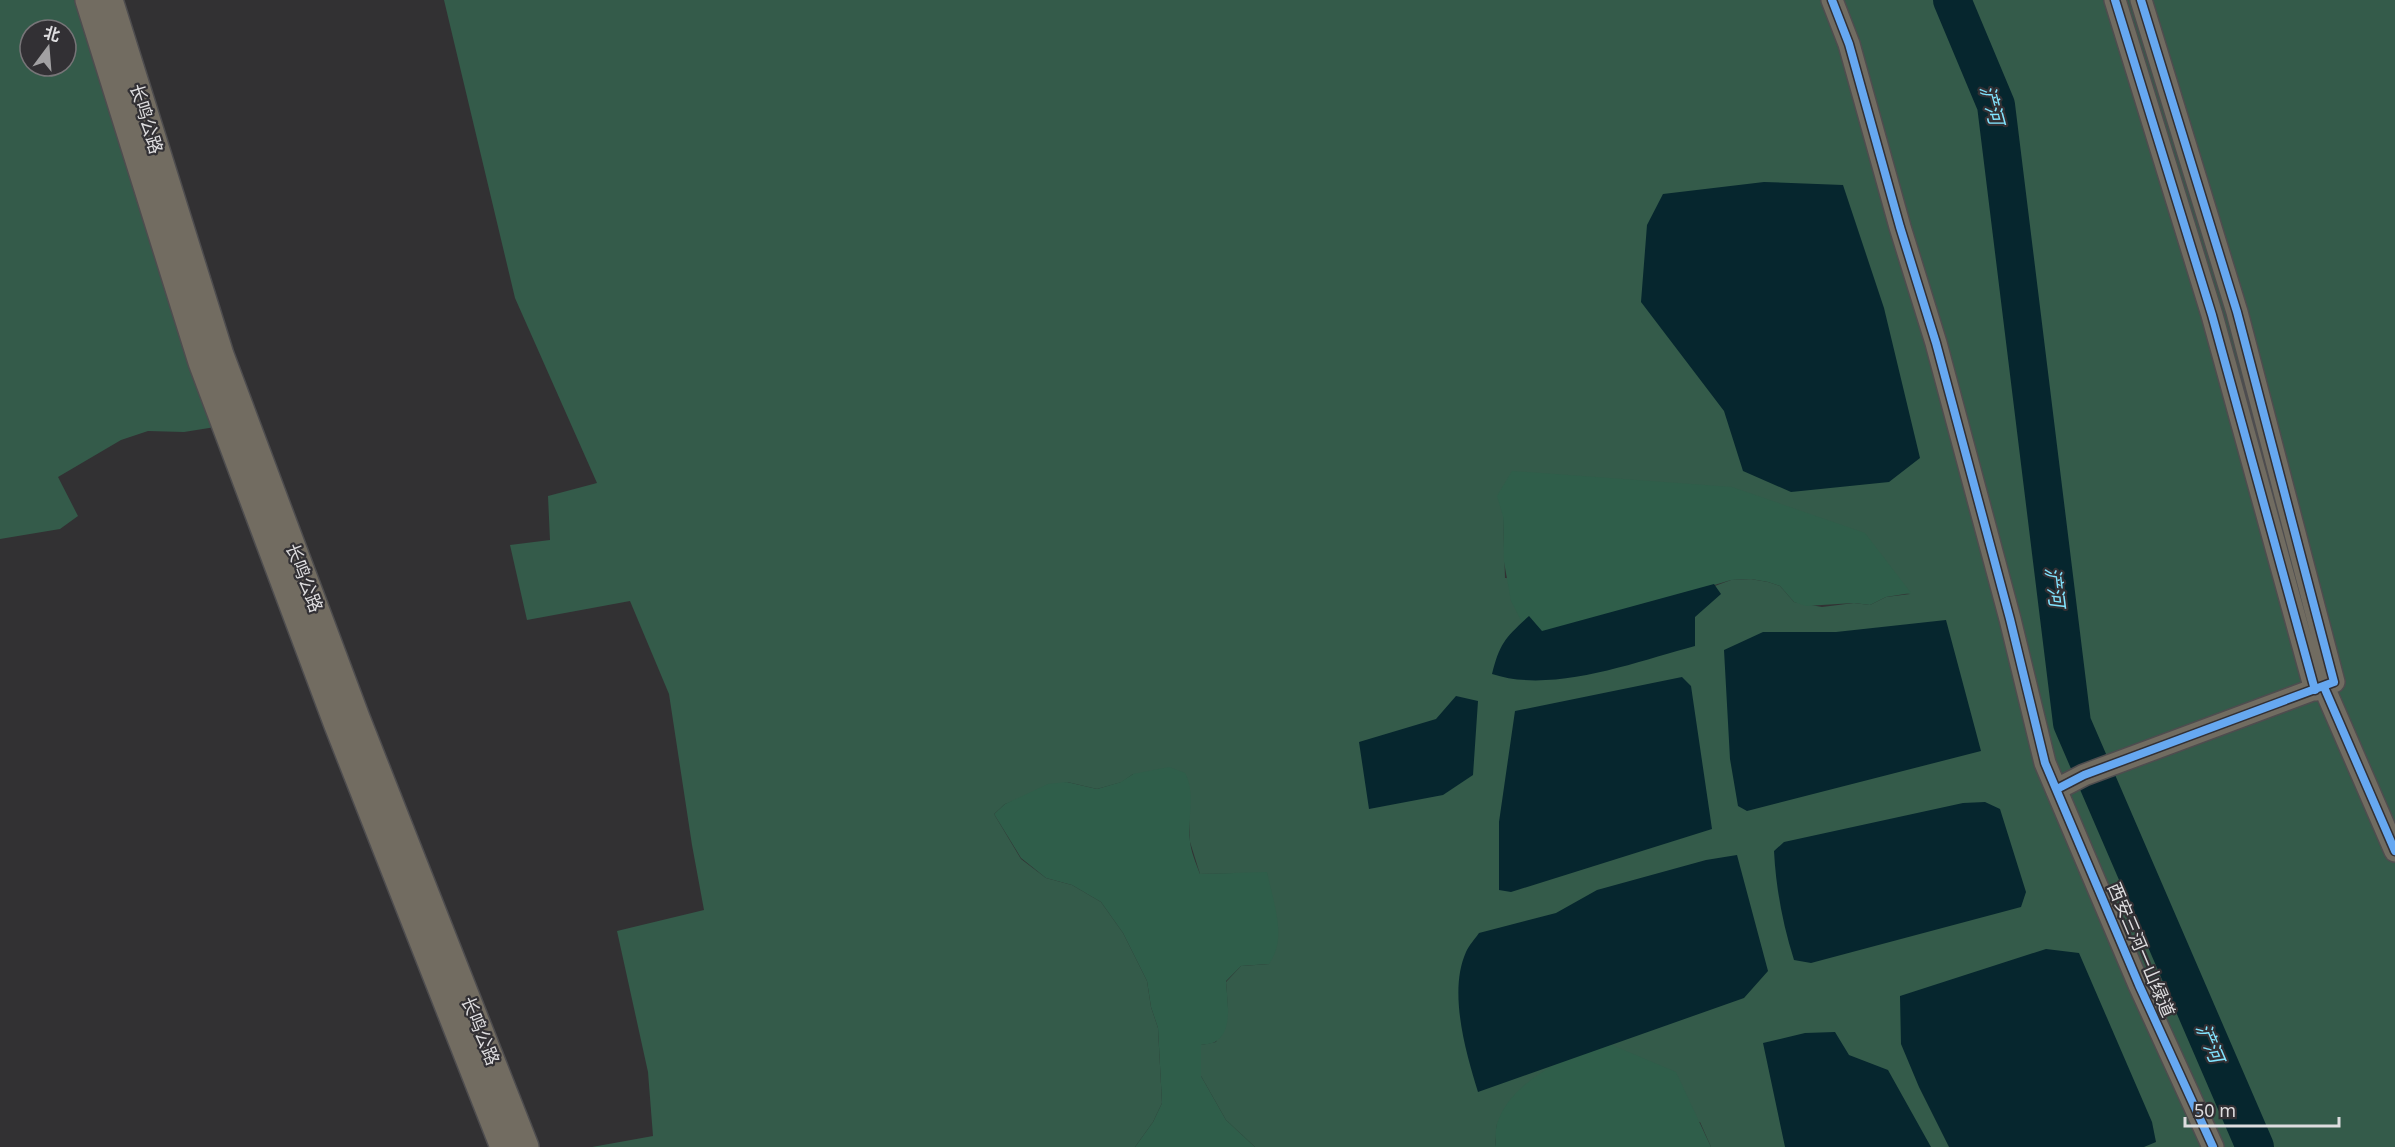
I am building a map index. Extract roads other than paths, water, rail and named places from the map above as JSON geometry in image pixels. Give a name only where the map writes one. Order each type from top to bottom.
[{"type":"main road","name":"长鸣公路","points":[[89,0],[202,362],[338,725],[504,1147]]},
{"type":"main road","name":"长鸣公路","points":[[109,0],[220,355],[356,718],[525,1147]]},
{"type":"street","name":"西安三河一山绿道","points":[[1833,0],[1939,354],[2010,619],[2044,763],[2139,985],[2213,1147]]},
{"type":"street","points":[[2115,0],[2324,686],[2395,851]]},
{"type":"street","points":[[2141,0],[2238,312],[2324,686]]},
{"type":"street","points":[[2057,789],[2084,775],[2324,686]]},
{"type":"water","points":[[1764,182],[1843,185],[1884,308],[1920,458],[1889,482],[1791,492],[1743,471],[1724,411],[1641,302],[1647,225],[1663,194]]},
{"type":"water","points":[[1714,584],[1721,594],[1695,617],[1695,646],[1594,674],[1567,678],[1515,679],[1492,674],[1504,642],[1529,616],[1542,631]]},
{"type":"water","points":[[1946,620],[1981,751],[1747,811],[1738,806],[1730,759],[1724,650],[1763,632],[1836,632]]},
{"type":"water","points":[[1682,677],[1691,686],[1712,829],[1511,892],[1499,890],[1499,822],[1515,711]]},
{"type":"water","points":[[1456,696],[1478,701],[1473,775],[1443,795],[1369,809],[1359,742],[1436,719]]},
{"type":"water","points":[[1985,802],[2000,809],[2026,892],[2021,907],[1811,963],[1794,960],[1776,879],[1774,851],[1784,842],[1963,803]]},
{"type":"water","points":[[1737,855],[1768,971],[1744,998],[1478,1092],[1464,1041],[1459,985],[1466,952],[1479,933],[1556,913],[1597,890],[1706,860]]},
{"type":"water","points":[[2046,949],[2079,953],[2152,1122],[2156,1142],[2144,1147],[1949,1147],[1919,1087],[1901,1044],[1900,996]]},
{"type":"water","points":[[1835,1032],[1849,1055],[1888,1070],[1931,1147],[1785,1147],[1763,1043],[1805,1033]]},
{"type":"waterway","name":"浐河","points":[[1952,0],[1996,105],[2072,723],[2255,1147]]}]
